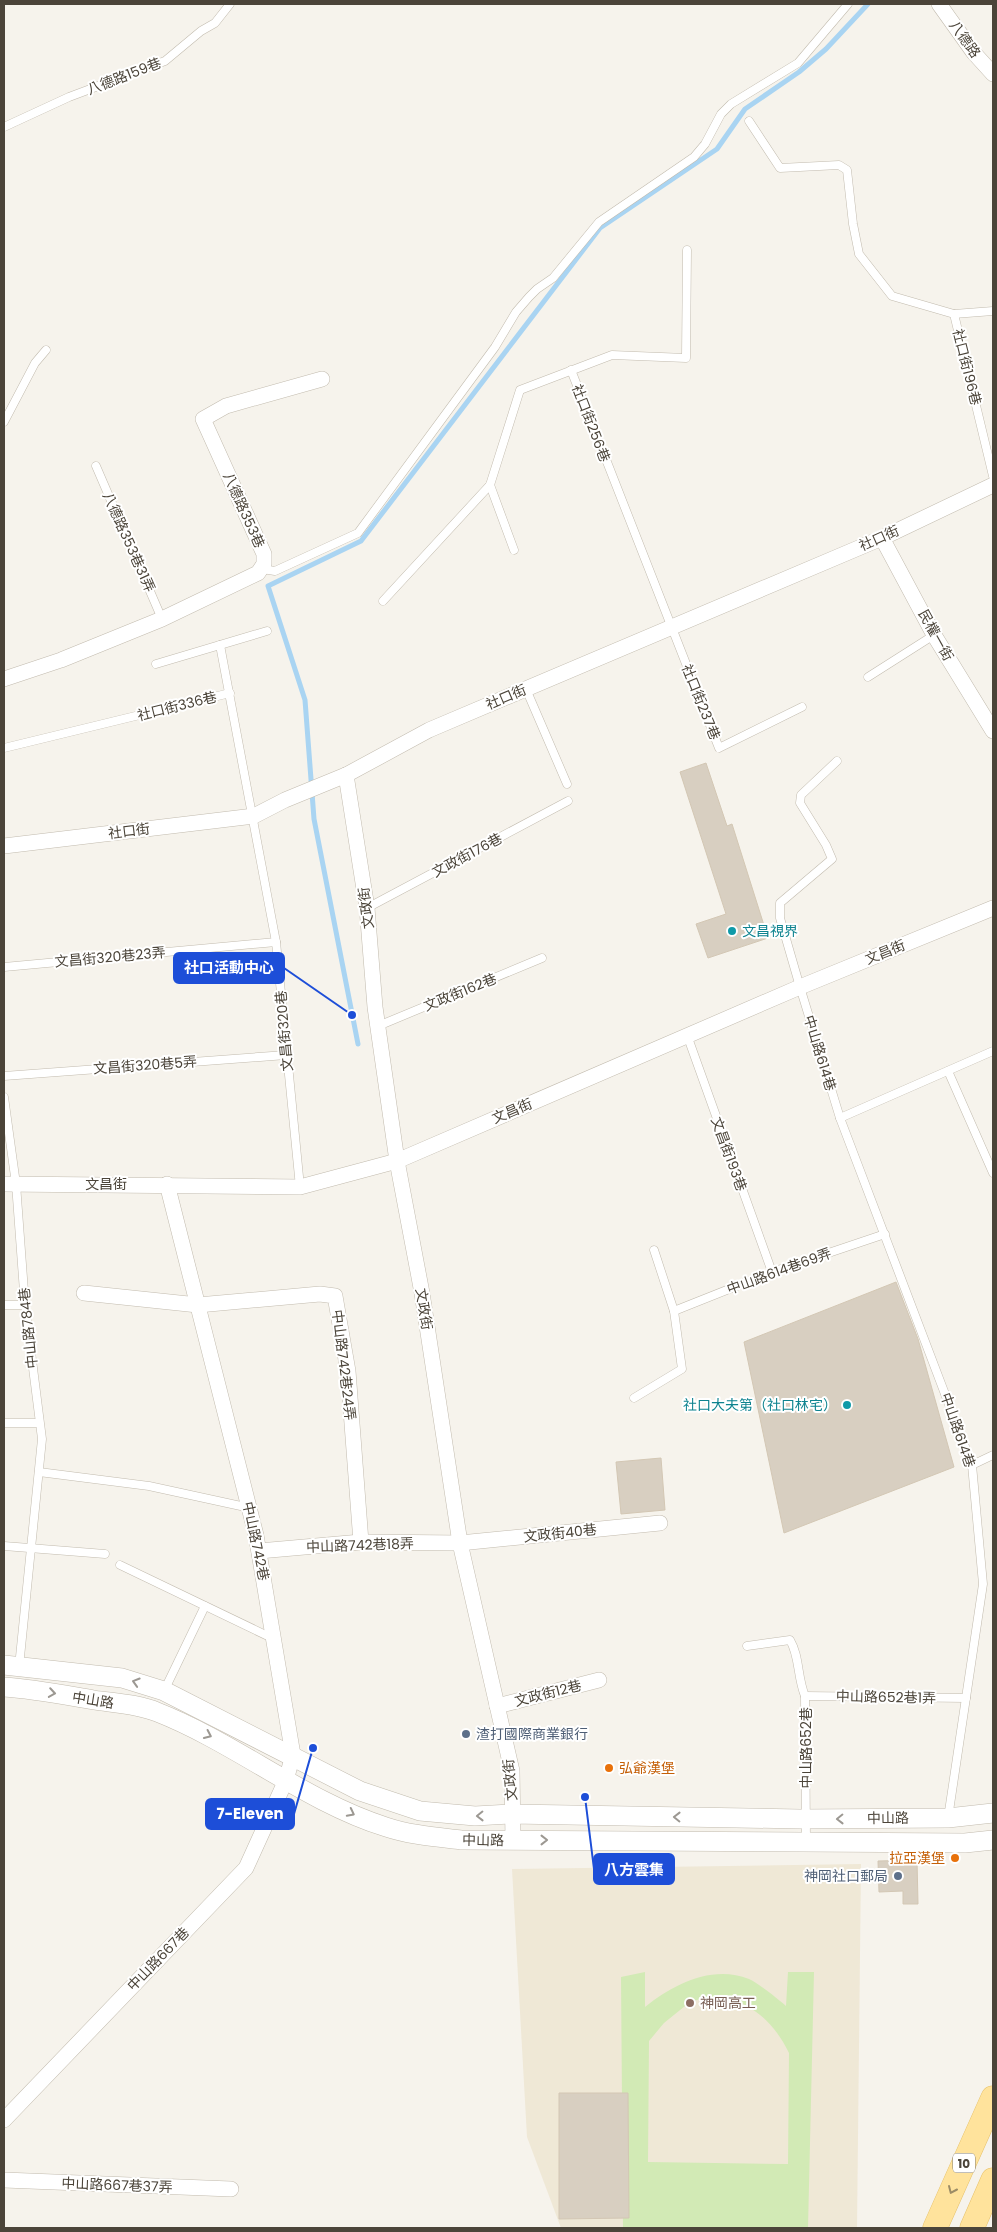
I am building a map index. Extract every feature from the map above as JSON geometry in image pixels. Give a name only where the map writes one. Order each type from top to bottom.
[{"type":"main road","name":"10","points":[[935,2228],[993,2098]]},
{"type":"main road","name":"10","points":[[972,2228],[993,2180]]},
{"type":"street","name":"八德路","points":[[939,4],[974,53],[993,74]]},
{"type":"street","name":"八德路353巷","points":[[4,679],[61,660],[162,619],[254,577],[262,569],[264,554],[203,419],[226,406],[322,379]]},
{"type":"street","name":"社口街","points":[[4,846],[254,816],[304,792],[346,775],[429,730],[882,538],[993,485]]},
{"type":"street","name":"民權一街","points":[[882,538],[934,635],[993,731]]},
{"type":"street","name":"文政街","points":[[346,775],[366,908],[378,1026],[397,1162],[422,1294],[460,1543],[512,1772],[512,1840]]},
{"type":"street","name":"文昌街","points":[[10,1184],[167,1184],[300,1187],[397,1162],[800,987],[993,908]]},
{"type":"street","name":"中山路742巷","points":[[167,1184],[250,1508],[259,1550],[293,1755],[286,1780]]},
{"type":"street","points":[[84,1292],[198,1305]]},
{"type":"street","name":"中山路742巷24弄","points":[[198,1305],[320,1294],[335,1296],[348,1372],[361,1542]]},
{"type":"street","name":"文政街40巷","points":[[460,1543],[660,1524]]},
{"type":"street","name":"中山路742巷18弄","points":[[259,1550],[361,1542],[460,1543]]},
{"type":"street","name":"中山路","points":[[11,1666],[122,1678],[164,1690],[360,1791],[420,1811],[475,1816],[512,1814],[806,1819],[948,1818],[993,1813]]},
{"type":"street","name":"文政街12巷","points":[[497,1706],[599,1680]]},
{"type":"street","name":"中山路","points":[[4,1687],[155,1711],[225,1744],[286,1780],[358,1816],[387,1827],[417,1834],[461,1840],[965,1843],[993,1840]]},
{"type":"street","name":"中山路667巷","points":[[4,2120],[246,1868],[286,1780]]},
{"type":"street","name":"中山路667巷37弄","points":[[4,2180],[230,2189]]},
{"type":"lane","name":"八德路159巷","points":[[4,127],[69,97],[164,61],[201,31],[215,23],[230,4]]},
{"type":"lane","points":[[262,569],[274,571],[358,533],[495,347],[516,312],[529,297],[553,278],[599,222],[694,157],[710,136],[721,114],[731,104],[798,63],[848,4]]},
{"type":"lane","name":"社口街196巷","points":[[748,121],[780,168],[839,165],[847,170],[853,224],[859,254],[892,296],[954,314],[993,476]]},
{"type":"lane","points":[[571,370],[612,355],[686,358],[687,250]]},
{"type":"lane","points":[[954,314],[993,311]]},
{"type":"lane","points":[[4,422],[35,363],[46,350]]},
{"type":"lane","name":"社口街256巷","points":[[383,602],[490,485],[520,390],[571,370],[670,627]]},
{"type":"lane","name":"八德路353巷31弄","points":[[96,466],[162,619]]},
{"type":"lane","points":[[490,485],[514,550]]},
{"type":"lane","name":"社口街237巷","points":[[670,627],[719,748],[802,707]]},
{"type":"lane","points":[[156,664],[267,631]]},
{"type":"lane","points":[[868,677],[934,635]]},
{"type":"lane","points":[[220,645],[230,693]]},
{"type":"lane","points":[[526,689],[567,784]]},
{"type":"lane","name":"社口街336巷","points":[[4,748],[230,693],[254,816]]},
{"type":"lane","name":"中山路614巷","points":[[837,761],[801,795],[800,803],[826,845],[832,859],[780,904],[780,918],[840,1118],[972,1465],[983,1584],[948,1818]]},
{"type":"lane","name":"文政街176巷","points":[[366,908],[568,801]]},
{"type":"lane","name":"文昌街320巷","points":[[254,816],[276,942],[300,1187]]},
{"type":"lane","name":"文昌街320巷23弄","points":[[4,967],[276,942]]},
{"type":"lane","name":"文政街162巷","points":[[378,1026],[542,958]]},
{"type":"lane","name":"文昌街193巷","points":[[687,1036],[772,1272]]},
{"type":"lane","points":[[840,1118],[993,1051]]},
{"type":"lane","name":"文昌街320巷5弄","points":[[4,1076],[286,1054]]},
{"type":"lane","points":[[948,1071],[993,1173]]},
{"type":"lane","name":"中山路784巷","points":[[4,1098],[10,1184],[42,1439],[31,1547],[11,1666]]},
{"type":"lane","name":"中山路614巷69弄","points":[[674,1311],[772,1272],[885,1234]]},
{"type":"lane","points":[[634,1398],[682,1369],[674,1311],[654,1250]]},
{"type":"lane","points":[[4,1305],[25,1305]]},
{"type":"lane","points":[[4,1423],[39,1423]]},
{"type":"lane","points":[[972,1465],[993,1455]]},
{"type":"lane","points":[[39,1472],[149,1486],[250,1508]]},
{"type":"lane","points":[[4,1546],[105,1554]]},
{"type":"lane","points":[[120,1565],[274,1639]]},
{"type":"lane","points":[[164,1690],[206,1606]]},
{"type":"lane","name":"中山路652巷","points":[[747,1646],[790,1640],[797,1652],[800,1683],[805,1696],[806,1842]]},
{"type":"lane","name":"中山路652巷1弄","points":[[805,1696],[966,1698]]},
{"type":"shaded area","name":"神岡高工","points":[[861,1864],[857,2228],[561,2228],[527,2137],[512,1869]]},
{"type":"green space","points":[[645,1972],[645,2007],[667,1991],[693,1979],[721,1974],[749,1979],[763,1987],[786,2006],[788,1972],[814,1972],[808,2228],[623,2228],[621,1977]],"holes":[[[721,1997],[733,2000],[762,2016],[777,2033],[789,2053],[788,2164],[648,2162],[649,2041],[664,2023],[690,2002],[704,1998]]]},
{"type":"building","points":[[706,763],[727,826],[732,824],[768,938],[708,958],[696,924],[726,914],[680,772]]},
{"type":"building","name":"社口大夫第（社口林宅）","points":[[896,1282],[918,1339],[954,1467],[784,1533],[744,1342]]},
{"type":"building","points":[[661,1458],[665,1510],[621,1514],[616,1462]]},
{"type":"building","name":"神岡社口郵局","points":[[917,1860],[918,1904],[903,1904],[903,1891],[879,1892],[878,1861]]},
{"type":"building","points":[[559,2093],[628,2093],[629,2218],[559,2219]]},
{"type":"waterway","points":[[358,1044],[314,819],[305,700],[268,586],[361,541],[600,228],[717,149],[745,109],[799,72],[826,49],[868,4]]},
{"type":"place","name":"文昌視界","points":[[732,931]]},
{"type":"place","name":"社口活動中心","points":[[352,1015]]},
{"type":"place","name":"社口大夫第（社口林宅）","points":[[847,1405]]},
{"type":"place","name":"渣打國際商業銀行","points":[[466,1734]]},
{"type":"place","name":"7-Eleven","points":[[313,1748]]},
{"type":"place","name":"弘爺漢堡","points":[[609,1768]]},
{"type":"place","name":"八方雲集","points":[[585,1797]]},
{"type":"place","name":"拉亞漢堡","points":[[955,1858]]},
{"type":"place","name":"神岡社口郵局","points":[[898,1876]]},
{"type":"place","name":"神岡高工","points":[[690,2003]]}]
